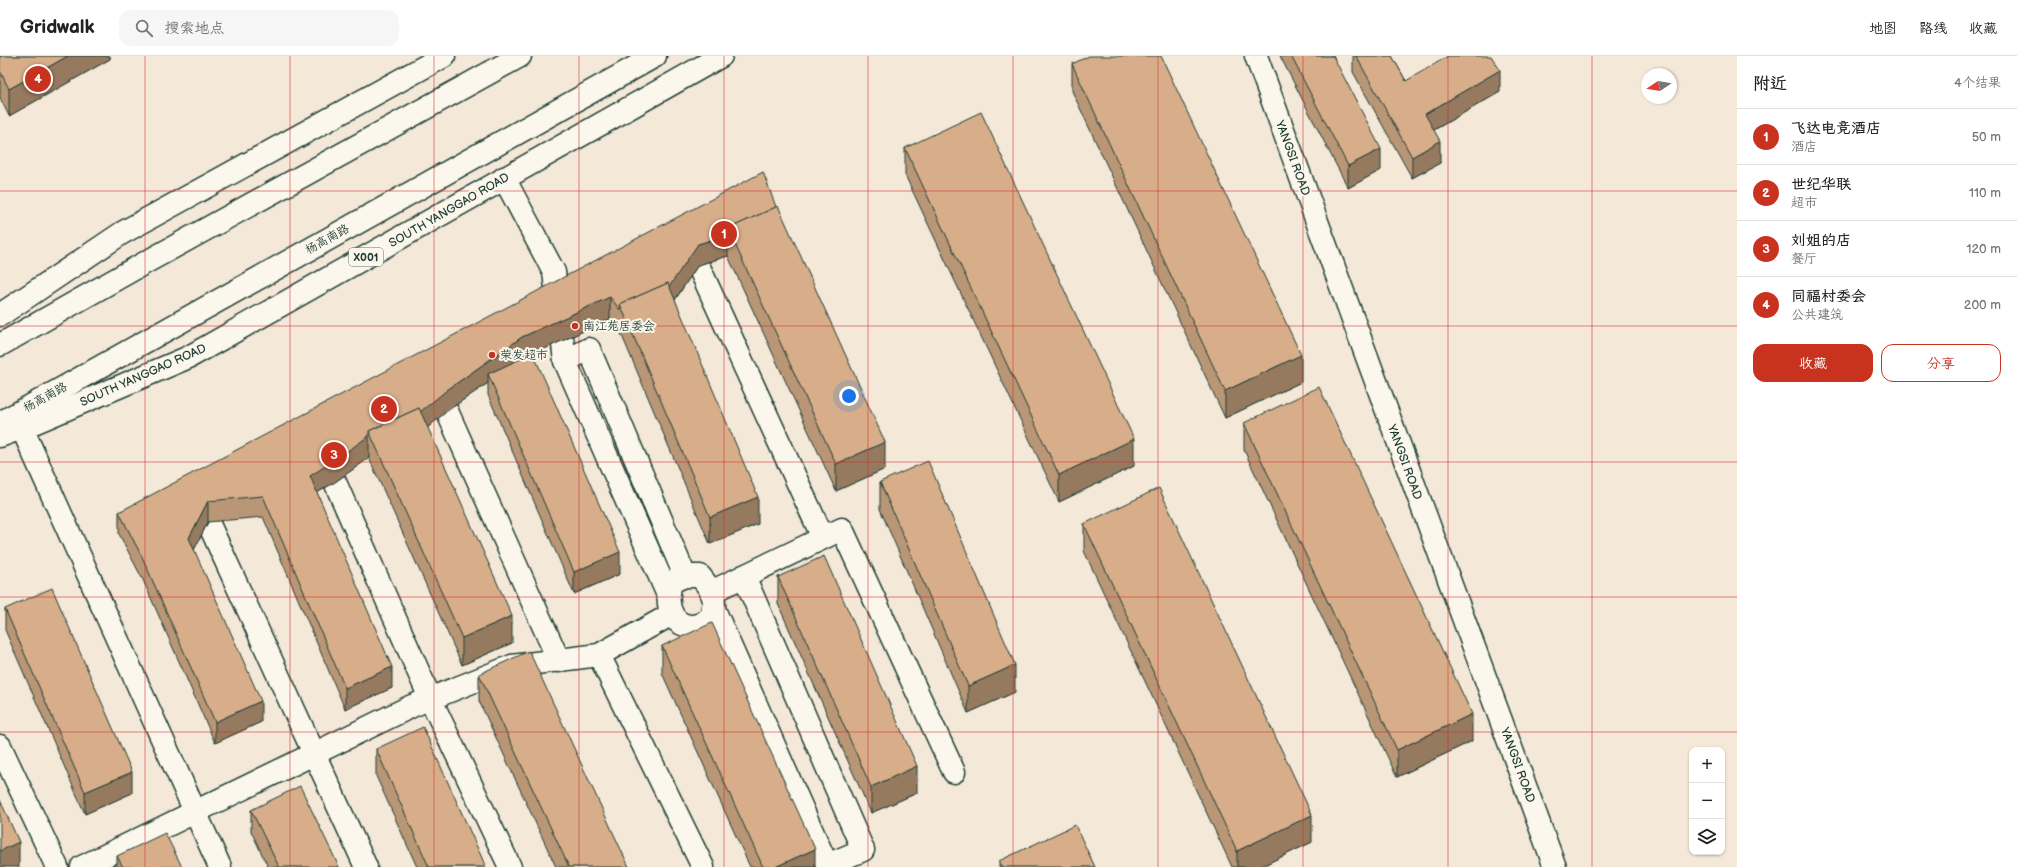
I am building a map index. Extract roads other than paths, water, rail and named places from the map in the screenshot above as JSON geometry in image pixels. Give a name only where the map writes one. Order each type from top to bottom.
[{"type":"main road","points":[[0,315],[122,233],[444,56]]},
{"type":"main road","points":[[0,345],[140,265],[520,56]]},
{"type":"main road","name":"杨高南路","points":[[0,423],[655,56]]},
{"type":"main road","name":"SOUTH YANGGAO ROAD","points":[[0,436],[189,357],[721,56]]},
{"type":"main road","name":"YANGSI ROAD","points":[[1256,56],[1555,867]]},
{"type":"main road","points":[[504,178],[554,272],[565,361],[677,621],[688,627],[698,626],[708,620],[712,600],[744,576],[842,529],[954,772]]},
{"type":"main road","points":[[698,265],[823,538]]},
{"type":"main road","points":[[565,361],[589,349],[685,576]]},
{"type":"main road","points":[[447,411],[558,661]]},
{"type":"main road","points":[[22,428],[220,867]]},
{"type":"main road","points":[[335,482],[430,698],[510,867]]},
{"type":"main road","points":[[208,522],[366,867]]},
{"type":"main road","points":[[670,604],[671,582],[685,576],[700,576],[712,600],[827,865],[863,850],[744,576]]},
{"type":"main road","points":[[82,867],[430,698],[512,666],[599,655],[670,604]]},
{"type":"main road","points":[[599,655],[703,867]]},
{"type":"main road","points":[[0,746],[57,867]]},
{"type":"place","name":"同福村委会","points":[[38,79]]},
{"type":"place","name":"飞达电竞酒店","points":[[724,234]]},
{"type":"place","name":"南江苑居委会","points":[[575,326]]},
{"type":"place","name":"荣发超市","points":[[492,355]]},
{"type":"place","name":"世纪华联","points":[[384,409]]},
{"type":"place","name":"刘姐的店","points":[[334,455]]}]
